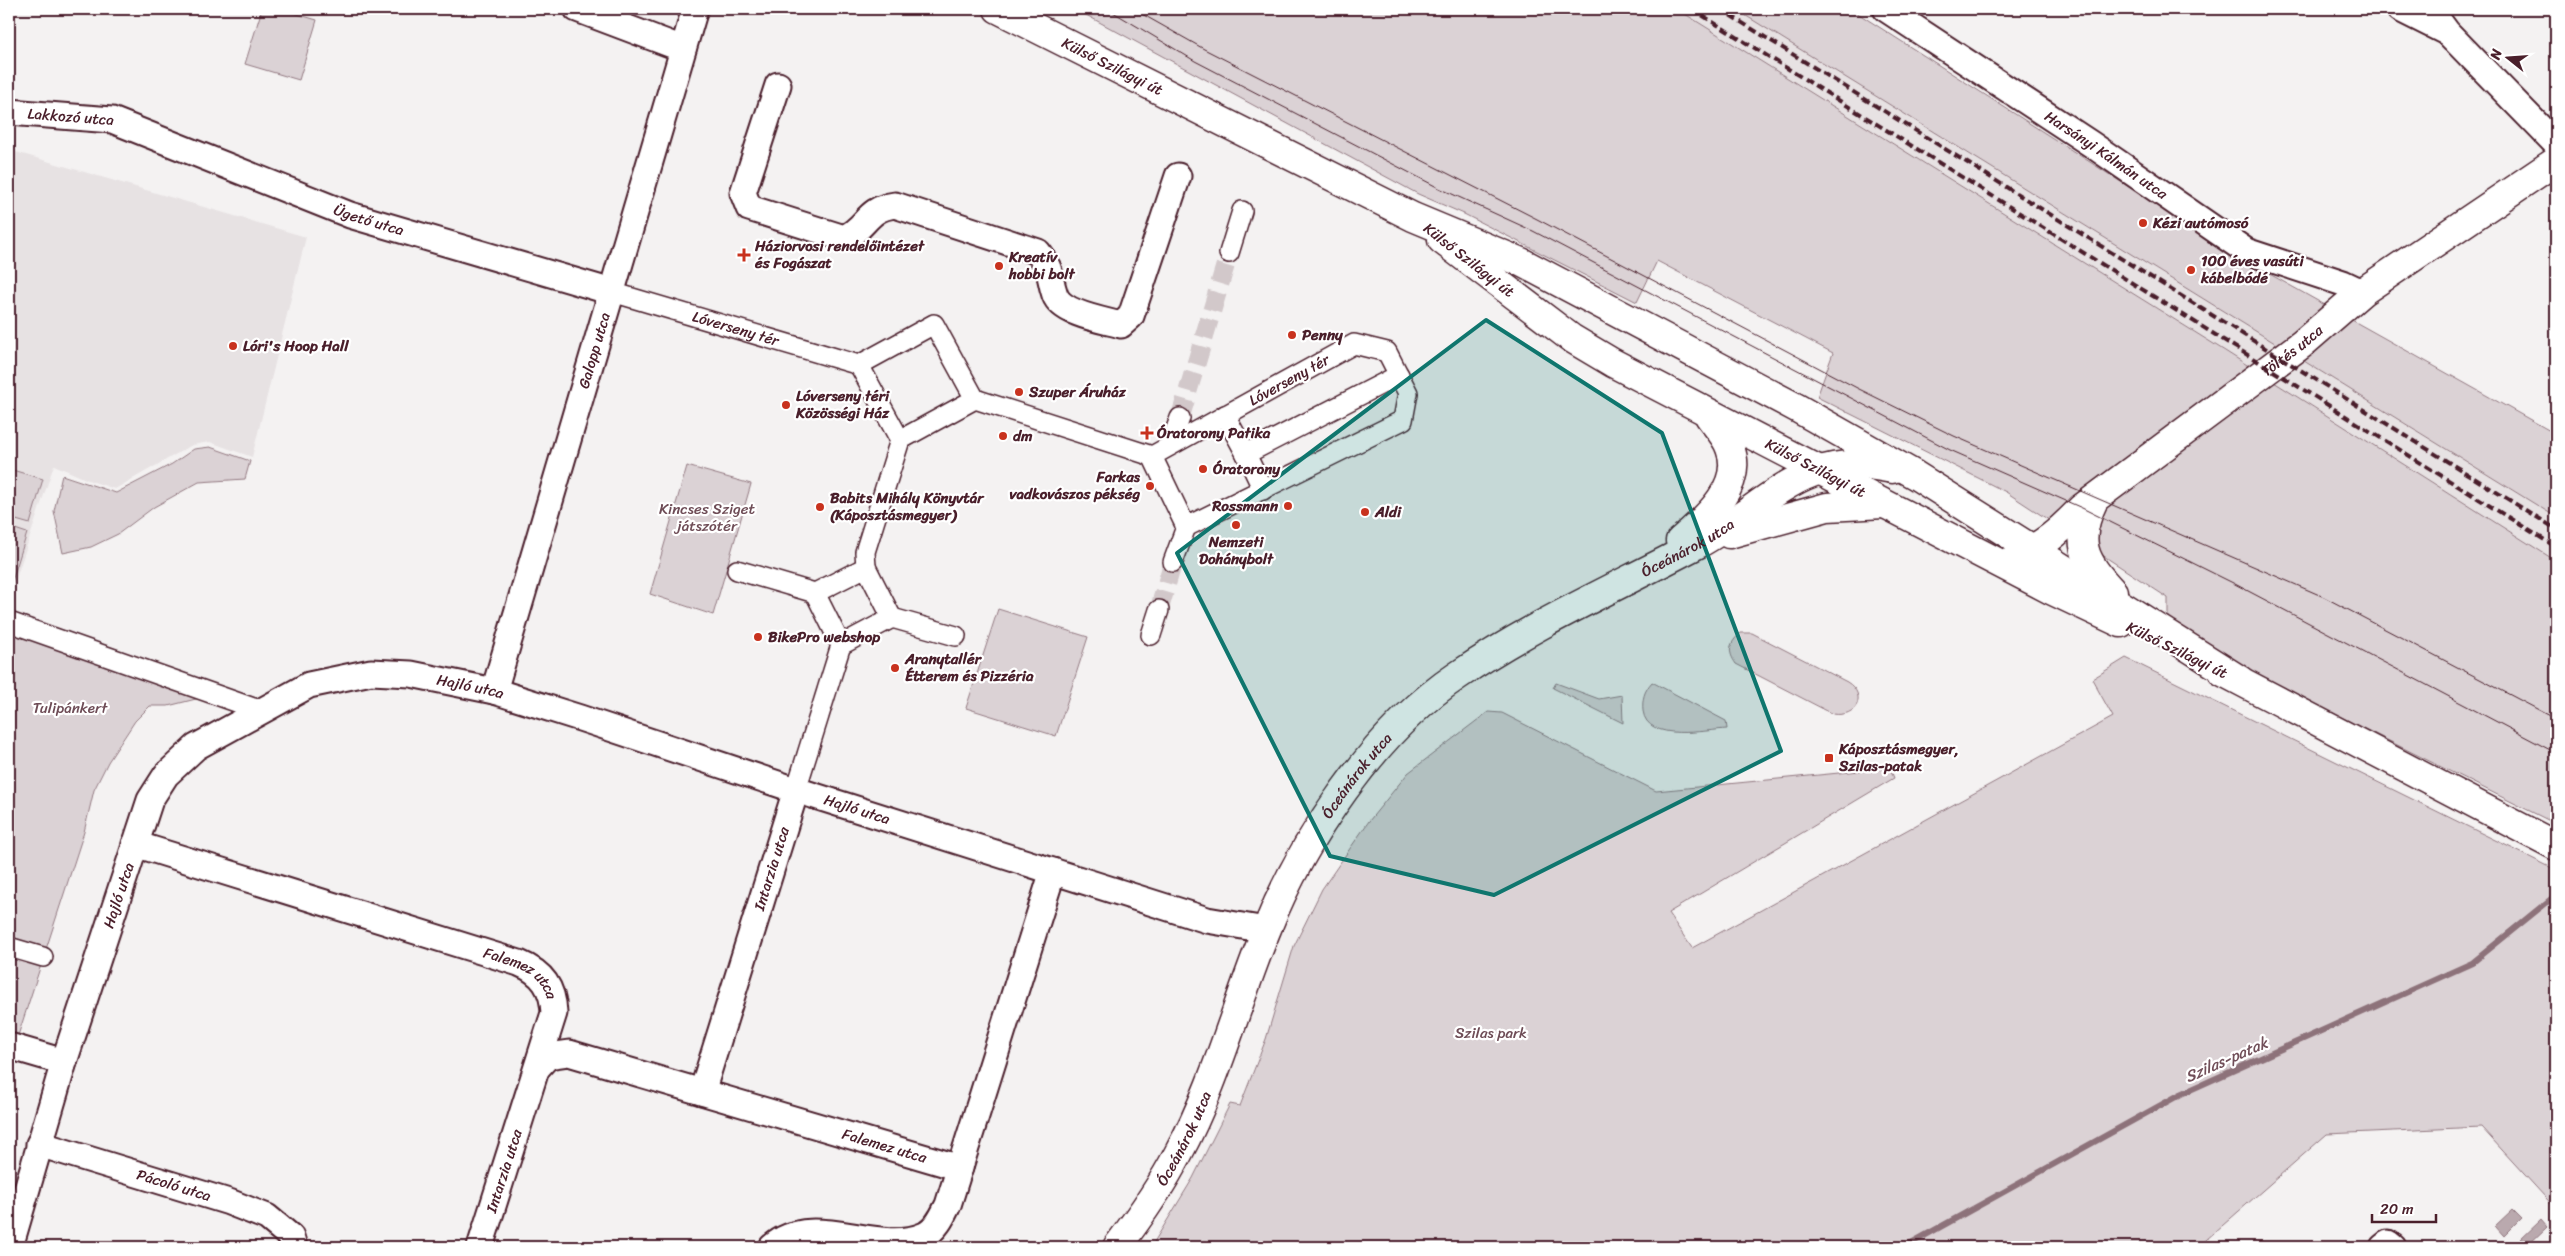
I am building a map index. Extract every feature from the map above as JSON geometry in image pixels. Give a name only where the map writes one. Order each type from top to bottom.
[{"type":"street","points":[[577,9],[683,49]]},
{"type":"street","name":"Galopp utca","points":[[494,691],[695,9]]},
{"type":"street","name":"Külső Szilágyi út","points":[[998,9],[1413,217],[1521,262],[1797,408],[1915,476],[2034,549],[2240,680]]},
{"type":"street","name":"Harsányi Kálmán utca","points":[[1886,9],[2099,149],[2246,251],[2343,283],[2362,292]]},
{"type":"street","points":[[2400,9],[2447,32]]},
{"type":"street","points":[[2430,9],[2447,32],[2556,144]]},
{"type":"street","points":[[778,85],[743,193],[749,208],[844,238],[858,232],[868,216],[881,207],[895,205],[1038,252],[1049,266],[1055,296],[1065,308],[1121,325],[1131,316],[1178,176]]},
{"type":"street","name":"Lakkozó utca","points":[[9,112],[112,120],[132,126]]},
{"type":"street","name":"Ügető utca","points":[[132,126],[350,215],[612,292]]},
{"type":"street","name":"Töltés utca","points":[[2034,549],[2065,525],[2088,503],[2302,344],[2362,292],[2556,161]]},
{"type":"street","points":[[1229,253],[1242,210]]},
{"type":"street","name":"Külső Szilágyi út","points":[[1413,217],[1571,338],[1807,471],[1887,504],[2051,590],[2240,680],[2556,846]]},
{"type":"street","name":"Lóverseny tér","points":[[612,292],[859,365]]},
{"type":"street","points":[[900,440],[859,365],[934,324],[975,399],[1152,456],[1186,527],[1173,562]]},
{"type":"street","name":"Lóverseny tér","points":[[1152,456],[1354,344],[1387,352],[1399,374],[1408,393],[1403,420],[1186,527]]},
{"type":"street","points":[[1246,454],[1399,374]]},
{"type":"street","points":[[892,618],[866,567],[865,552],[900,440],[975,399]]},
{"type":"street","points":[[1797,408],[1808,421],[1812,435],[1807,471],[1840,464],[1866,463],[1915,476]]},
{"type":"street","points":[[1650,568],[1695,528],[1721,499],[1727,489],[1733,460],[1731,449],[1706,413]]},
{"type":"street","points":[[1225,415],[1263,490]]},
{"type":"street","points":[[1170,446],[1180,418]]},
{"type":"street","name":"Óceánárok utca","points":[[1117,1247],[1138,1219],[1179,1154],[1206,1089],[1266,930],[1289,881],[1356,774],[1410,714],[1455,676],[1530,632],[1701,542],[1807,471]]},
{"type":"street","points":[[2000,529],[2024,531],[2048,526],[2088,503]]},
{"type":"street","points":[[2088,503],[2083,528],[2083,549],[2099,577],[2135,615]]},
{"type":"street","points":[[1701,542],[1827,507],[1887,504]]},
{"type":"street","points":[[1972,547],[2020,553],[2034,549]]},
{"type":"street","points":[[737,570],[815,594],[866,567]]},
{"type":"street","points":[[815,594],[841,645],[892,618],[956,636]]},
{"type":"street","points":[[1151,636],[1159,610]]},
{"type":"street","points":[[9,622],[262,711]]},
{"type":"street","name":"Intarzia utca","points":[[702,1092],[841,645]]},
{"type":"street","name":"Hajló utca","points":[[10,1247],[64,1062],[150,800],[166,775],[196,747],[309,685],[371,672],[411,674],[494,691],[796,790],[1207,920],[1266,930]]},
{"type":"street","name":"Falemez utca","points":[[136,844],[528,967],[545,980],[553,997],[554,1013],[538,1067]]},
{"type":"street","points":[[772,1247],[794,1233],[833,1235],[890,1244],[908,1242],[926,1235],[939,1222],[948,1205],[960,1168],[1053,870]]},
{"type":"street","points":[[9,947],[43,957]]},
{"type":"street","points":[[9,1046],[64,1062]]},
{"type":"street","name":"Falemez utca","points":[[538,1067],[548,1056],[569,1053],[960,1168]]},
{"type":"street","name":"Intarzia utca","points":[[480,1247],[538,1067]]},
{"type":"street","name":"Pácoló utca","points":[[39,1144],[229,1202],[267,1217],[291,1237],[294,1247]]},
{"type":"street","points":[[2383,1247],[2388,1243],[2393,1247]]},
{"type":"highlighted area","points":[[1486,320],[1662,433],[1781,751],[1494,895],[1330,856],[1177,553]]},
{"type":"shaded area","points":[[1677,9],[1735,9],[2556,517],[2556,561],[2225,351]]},
{"type":"shaded area","points":[[9,150],[306,237],[252,457],[210,442],[192,445],[115,489],[88,480],[54,465],[9,599]]},
{"type":"shaded area","points":[[2512,1210],[2521,1219],[2504,1236],[2495,1226]]},
{"type":"shaded area","points":[[2541,1220],[2547,1227],[2526,1247],[2520,1240]]},
{"type":"green space","points":[[262,9],[280,9],[317,20],[299,80],[245,64]]},
{"type":"green space","points":[[1075,9],[1677,9],[2225,351],[2556,561],[2556,824],[2192,643],[2168,622],[2168,598],[2006,492],[1817,397],[1833,353],[1657,261],[1637,302],[1464,214],[1418,194]]},
{"type":"green space","points":[[1735,9],[1851,9],[2232,253],[2552,432],[2556,435],[2556,517]]},
{"type":"green space","points":[[210,447],[250,461],[245,479],[199,482],[154,507],[118,534],[91,547],[63,553],[54,511],[62,475],[116,493],[172,464],[194,449]]},
{"type":"green space","name":"Kincses Sziget játszótér","points":[[687,466],[751,484],[713,615],[650,594]]},
{"type":"green space","points":[[9,469],[43,479],[30,524],[9,518]]},
{"type":"green space","points":[[9,527],[27,533],[9,591]]},
{"type":"green space","points":[[998,609],[1088,637],[1056,736],[966,708]]},
{"type":"green space","name":"Tulipánkert","points":[[9,622],[216,694],[168,706],[150,706],[135,721],[108,762],[94,790],[84,832],[14,1048],[9,1046]]},
{"type":"green space","points":[[1741,633],[1752,633],[1847,682],[1857,693],[1858,699],[1854,709],[1848,713],[1833,714],[1736,664],[1730,651],[1734,640]]},
{"type":"green space","name":"Szilas park","points":[[2126,658],[2556,870],[2556,1209],[2481,1127],[2327,1134],[2198,1247],[1151,1247],[1193,1178],[1230,1104],[1240,1106],[1266,1039],[1294,946],[1322,889],[1369,821],[1408,773],[1488,712],[1502,713],[1656,791],[1890,768],[1894,778],[1668,913],[1692,948],[2113,717],[2092,679]]},
{"type":"green space","points":[[1652,682],[1726,721],[1727,729],[1678,732],[1666,731],[1655,727],[1647,721],[1643,711],[1644,695]]},
{"type":"green space","points":[[1556,683],[1599,699],[1622,695],[1623,723],[1553,688]]},
{"type":"waterway","name":"Szilas-patak","points":[[1904,1247],[2181,1094],[2472,963],[2556,895]]},
{"type":"tunnel","points":[[1180,418],[1229,253]]},
{"type":"tunnel","points":[[1159,610],[1173,562]]},
{"type":"tram line","points":[[1108,9],[1195,61],[1439,188],[1533,231],[1950,450],[2082,508],[2233,583],[2556,753]]},
{"type":"tram line","points":[[1133,9],[1204,49],[1537,219],[1857,388],[1954,436],[2324,597],[2556,719]]},
{"type":"railway","points":[[1692,9],[2556,547]]},
{"type":"railway","points":[[1720,9],[2556,529]]},
{"type":"place","name":"Kézi autómosó","points":[[2143,223]]},
{"type":"place","name":"Háziorvosi rendelőintézet és Fogászat","points":[[744,255]]},
{"type":"place","name":"Kreatív hobbi bolt","points":[[999,266]]},
{"type":"place","name":"100 éves vasúti kábelbódé","points":[[2191,270]]},
{"type":"place","name":"Penny","points":[[1292,335]]},
{"type":"place","name":"Lóri's Hoop Hall","points":[[233,346]]},
{"type":"place","name":"Szuper Áruház","points":[[1019,392]]},
{"type":"place","name":"Lóverseny téri Közösségi Ház","points":[[786,405]]},
{"type":"place","name":"Óratorony Patika","points":[[1147,433]]},
{"type":"place","name":"dm","points":[[1003,436]]},
{"type":"place","name":"Óratorony","points":[[1203,469]]},
{"type":"place","name":"Farkas vadkovászos pékség","points":[[1150,486]]},
{"type":"place","name":"Rossmann","points":[[1288,506]]},
{"type":"place","name":"Babits Mihály Könyvtár (Káposztásmegyer)","points":[[820,507]]},
{"type":"place","name":"Aldi","points":[[1365,512]]},
{"type":"place","name":"Nemzeti Dohánybolt","points":[[1236,525]]},
{"type":"place","name":"BikePro webshop","points":[[758,637]]},
{"type":"place","name":"Aranytallér Étterem és Pizzéria","points":[[895,668]]},
{"type":"place","name":"Káposztásmegyer, Szilas-patak","points":[[1829,758]]}]
